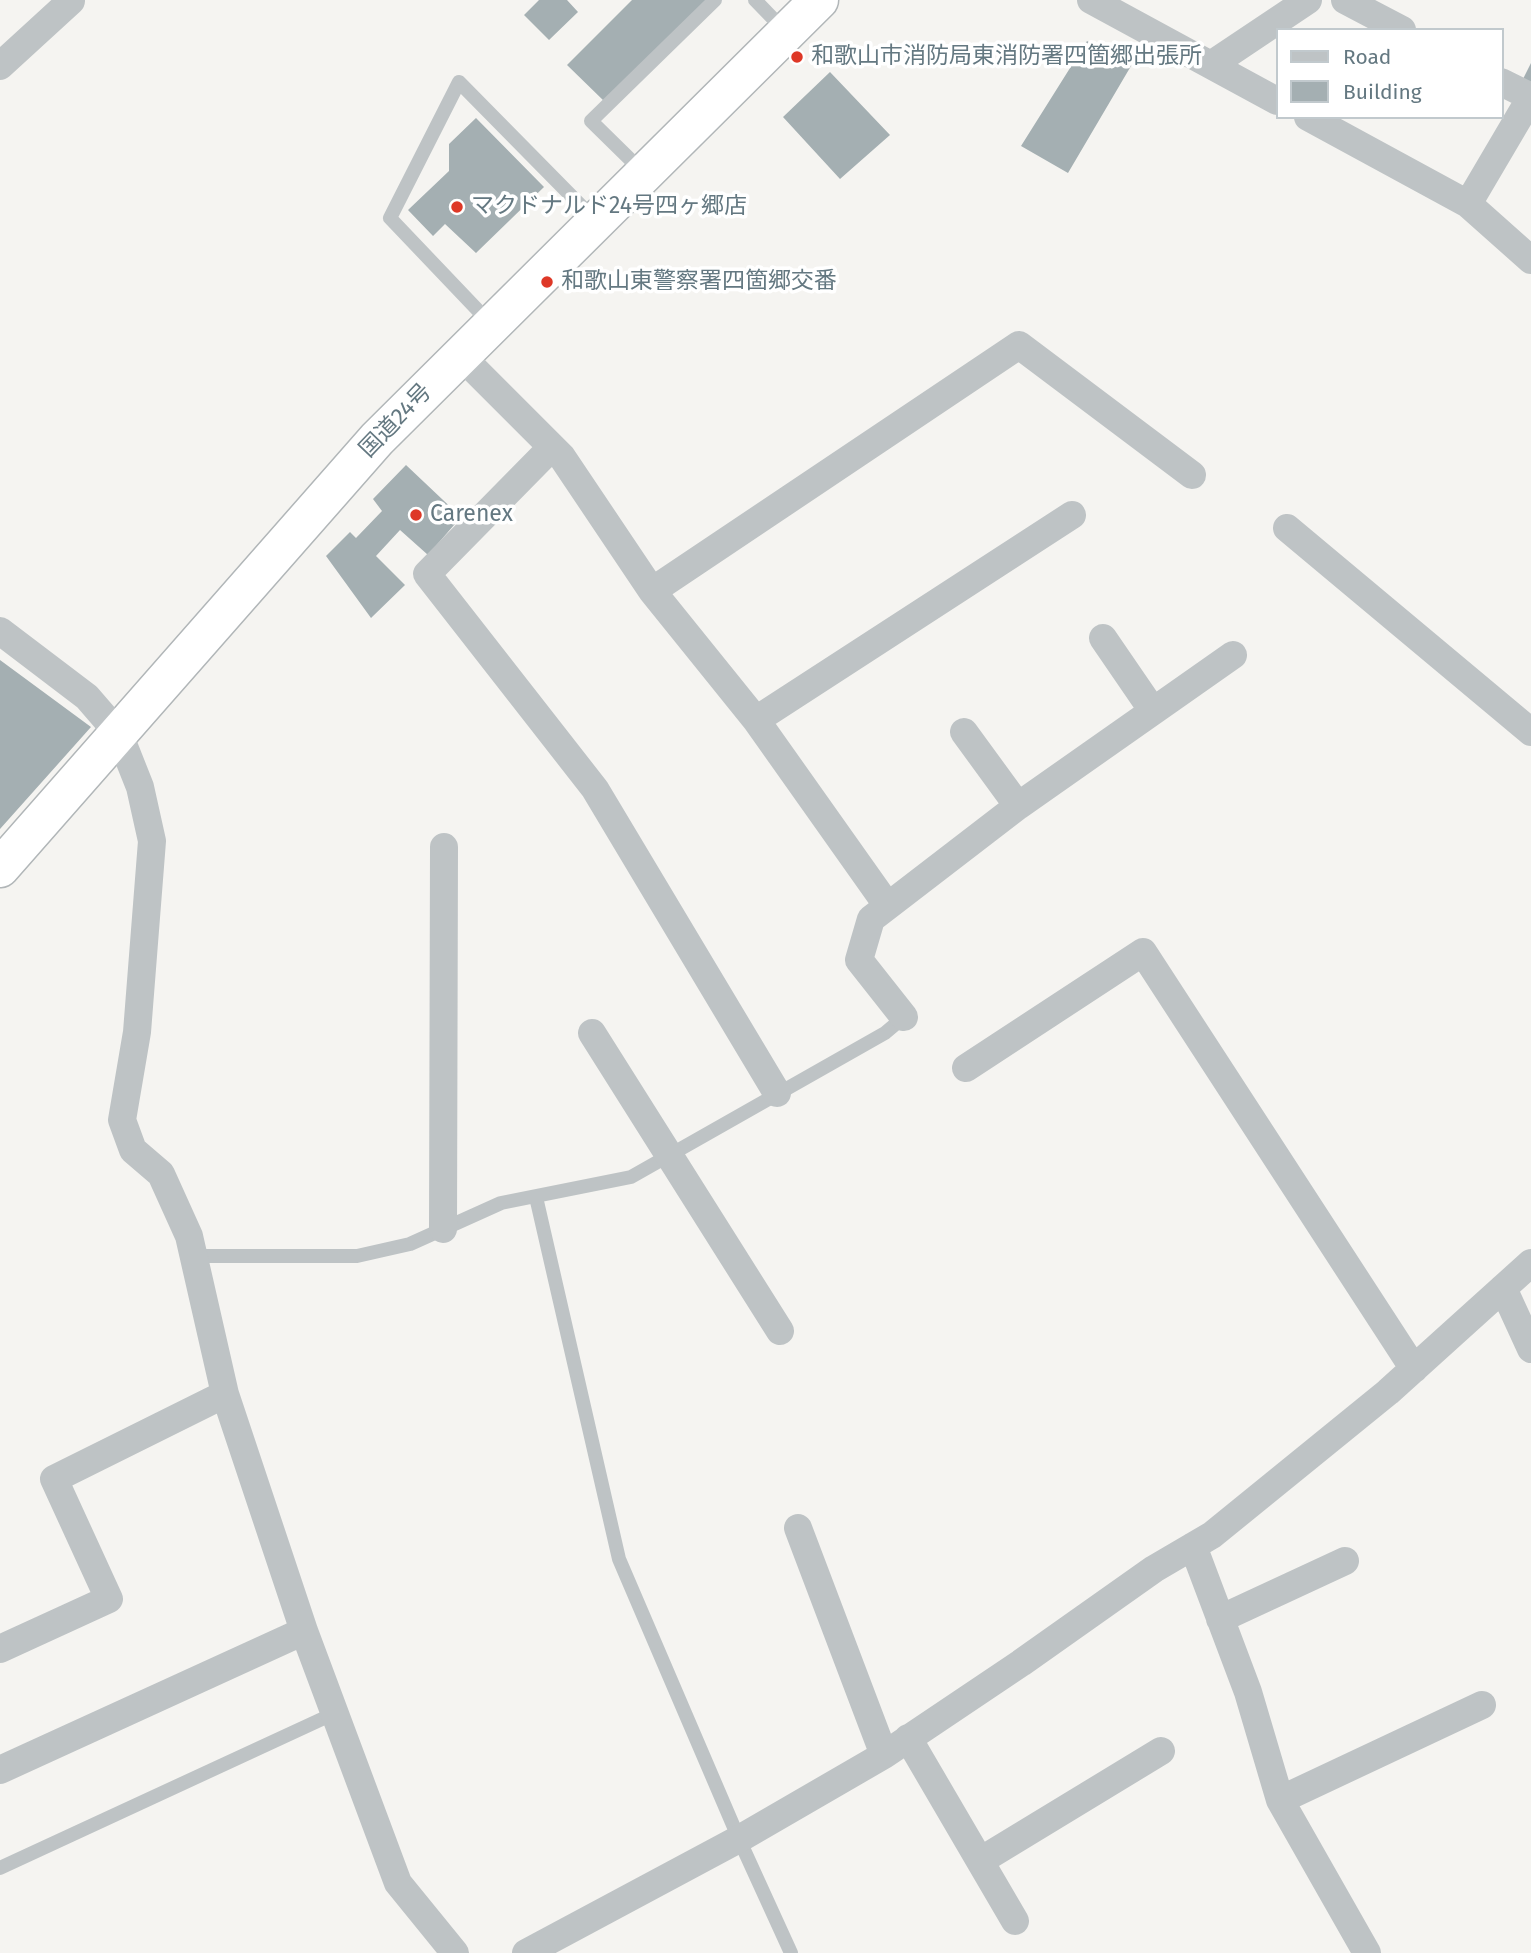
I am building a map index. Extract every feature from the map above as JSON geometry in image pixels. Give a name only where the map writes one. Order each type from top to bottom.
[{"type":"highway","name":"国道24号","points":[[0,868],[377,439],[818,0]]},
{"type":"street","points":[[1091,0],[1131,7],[1211,65],[1276,100]]},
{"type":"street","points":[[1211,65],[1308,0]]},
{"type":"street","points":[[1345,0],[1398,28]]},
{"type":"street","points":[[0,66],[71,1]]},
{"type":"street","points":[[1468,204],[1531,97],[1503,83]]},
{"type":"street","points":[[1312,119],[1468,204],[1531,260]]},
{"type":"street","points":[[652,591],[1019,345],[1192,475]]},
{"type":"street","points":[[460,355],[562,457],[652,591],[756,720],[887,905]]},
{"type":"street","points":[[552,447],[427,574],[595,789],[777,1093]]},
{"type":"street","points":[[756,720],[1072,515]]},
{"type":"street","points":[[1287,528],[1531,732]]},
{"type":"street","points":[[0,631],[87,697],[119,734],[140,787],[152,841],[137,1032],[122,1121],[133,1150],[161,1174],[188,1236],[225,1394],[304,1631],[398,1883],[455,1953]]},
{"type":"street","points":[[1103,638],[1153,711]]},
{"type":"street","points":[[904,1017],[859,960],[871,919],[1018,806],[1233,655]]},
{"type":"street","points":[[964,732],[1018,806]]},
{"type":"street","points":[[443,1229],[444,847]]},
{"type":"street","points":[[966,1068],[1143,952],[1414,1369]]},
{"type":"street","points":[[592,1033],[780,1331]]},
{"type":"street","points":[[526,1953],[739,1839],[884,1755],[1154,1569],[1222,1527],[1414,1369],[1531,1263]]},
{"type":"street","points":[[1503,1289],[1531,1349]]},
{"type":"street","points":[[0,1649],[109,1599],[54,1479],[225,1394]]},
{"type":"street","points":[[797,1528],[884,1755]]},
{"type":"street","points":[[1192,1546],[1248,1692],[1280,1800],[1367,1953]]},
{"type":"street","points":[[1220,1619],[1345,1561]]},
{"type":"street","points":[[0,1770],[304,1631]]},
{"type":"street","points":[[1280,1800],[1482,1705]]},
{"type":"street","points":[[908,1738],[1015,1921]]},
{"type":"street","points":[[980,1861],[1161,1751]]},
{"type":"lane","points":[[644,173],[591,121],[715,0]]},
{"type":"lane","points":[[755,0],[786,32]]},
{"type":"lane","points":[[491,324],[390,218],[459,82],[596,221]]},
{"type":"lane","points":[[193,1256],[357,1256],[410,1244],[501,1203],[631,1177],[885,1034],[904,1017]]},
{"type":"lane","points":[[536,1197],[620,1559],[739,1839],[791,1953]]},
{"type":"lane","points":[[0,1868],[335,1713]]},
{"type":"building","points":[[539,0],[567,0],[578,12],[549,40],[524,15]]},
{"type":"building","points":[[632,0],[710,0],[605,102],[567,65]]},
{"type":"building","points":[[1087,41],[1131,66],[1068,173],[1021,146]]},
{"type":"building","points":[[1531,63],[1531,82],[1523,79]]},
{"type":"building","points":[[830,72],[890,135],[840,179],[783,117]]},
{"type":"building","points":[[476,118],[544,187],[476,253],[445,224],[433,236],[408,210],[449,171],[449,144]]},
{"type":"building","points":[[406,465],[461,517],[428,555],[400,530],[376,556],[405,585],[371,618],[326,556],[350,532],[356,538],[382,511],[373,499]]},
{"type":"building","points":[[0,660],[91,727],[0,829]]},
{"type":"place","name":"和歌山市消防局東消防署四箇郷出張所","points":[[797,57]]},
{"type":"place","name":"マクドナルド24号四ヶ郷店","points":[[457,207]]},
{"type":"place","name":"和歌山東警察署四箇郷交番","points":[[547,282]]},
{"type":"place","name":"Carenex","points":[[416,515]]}]
